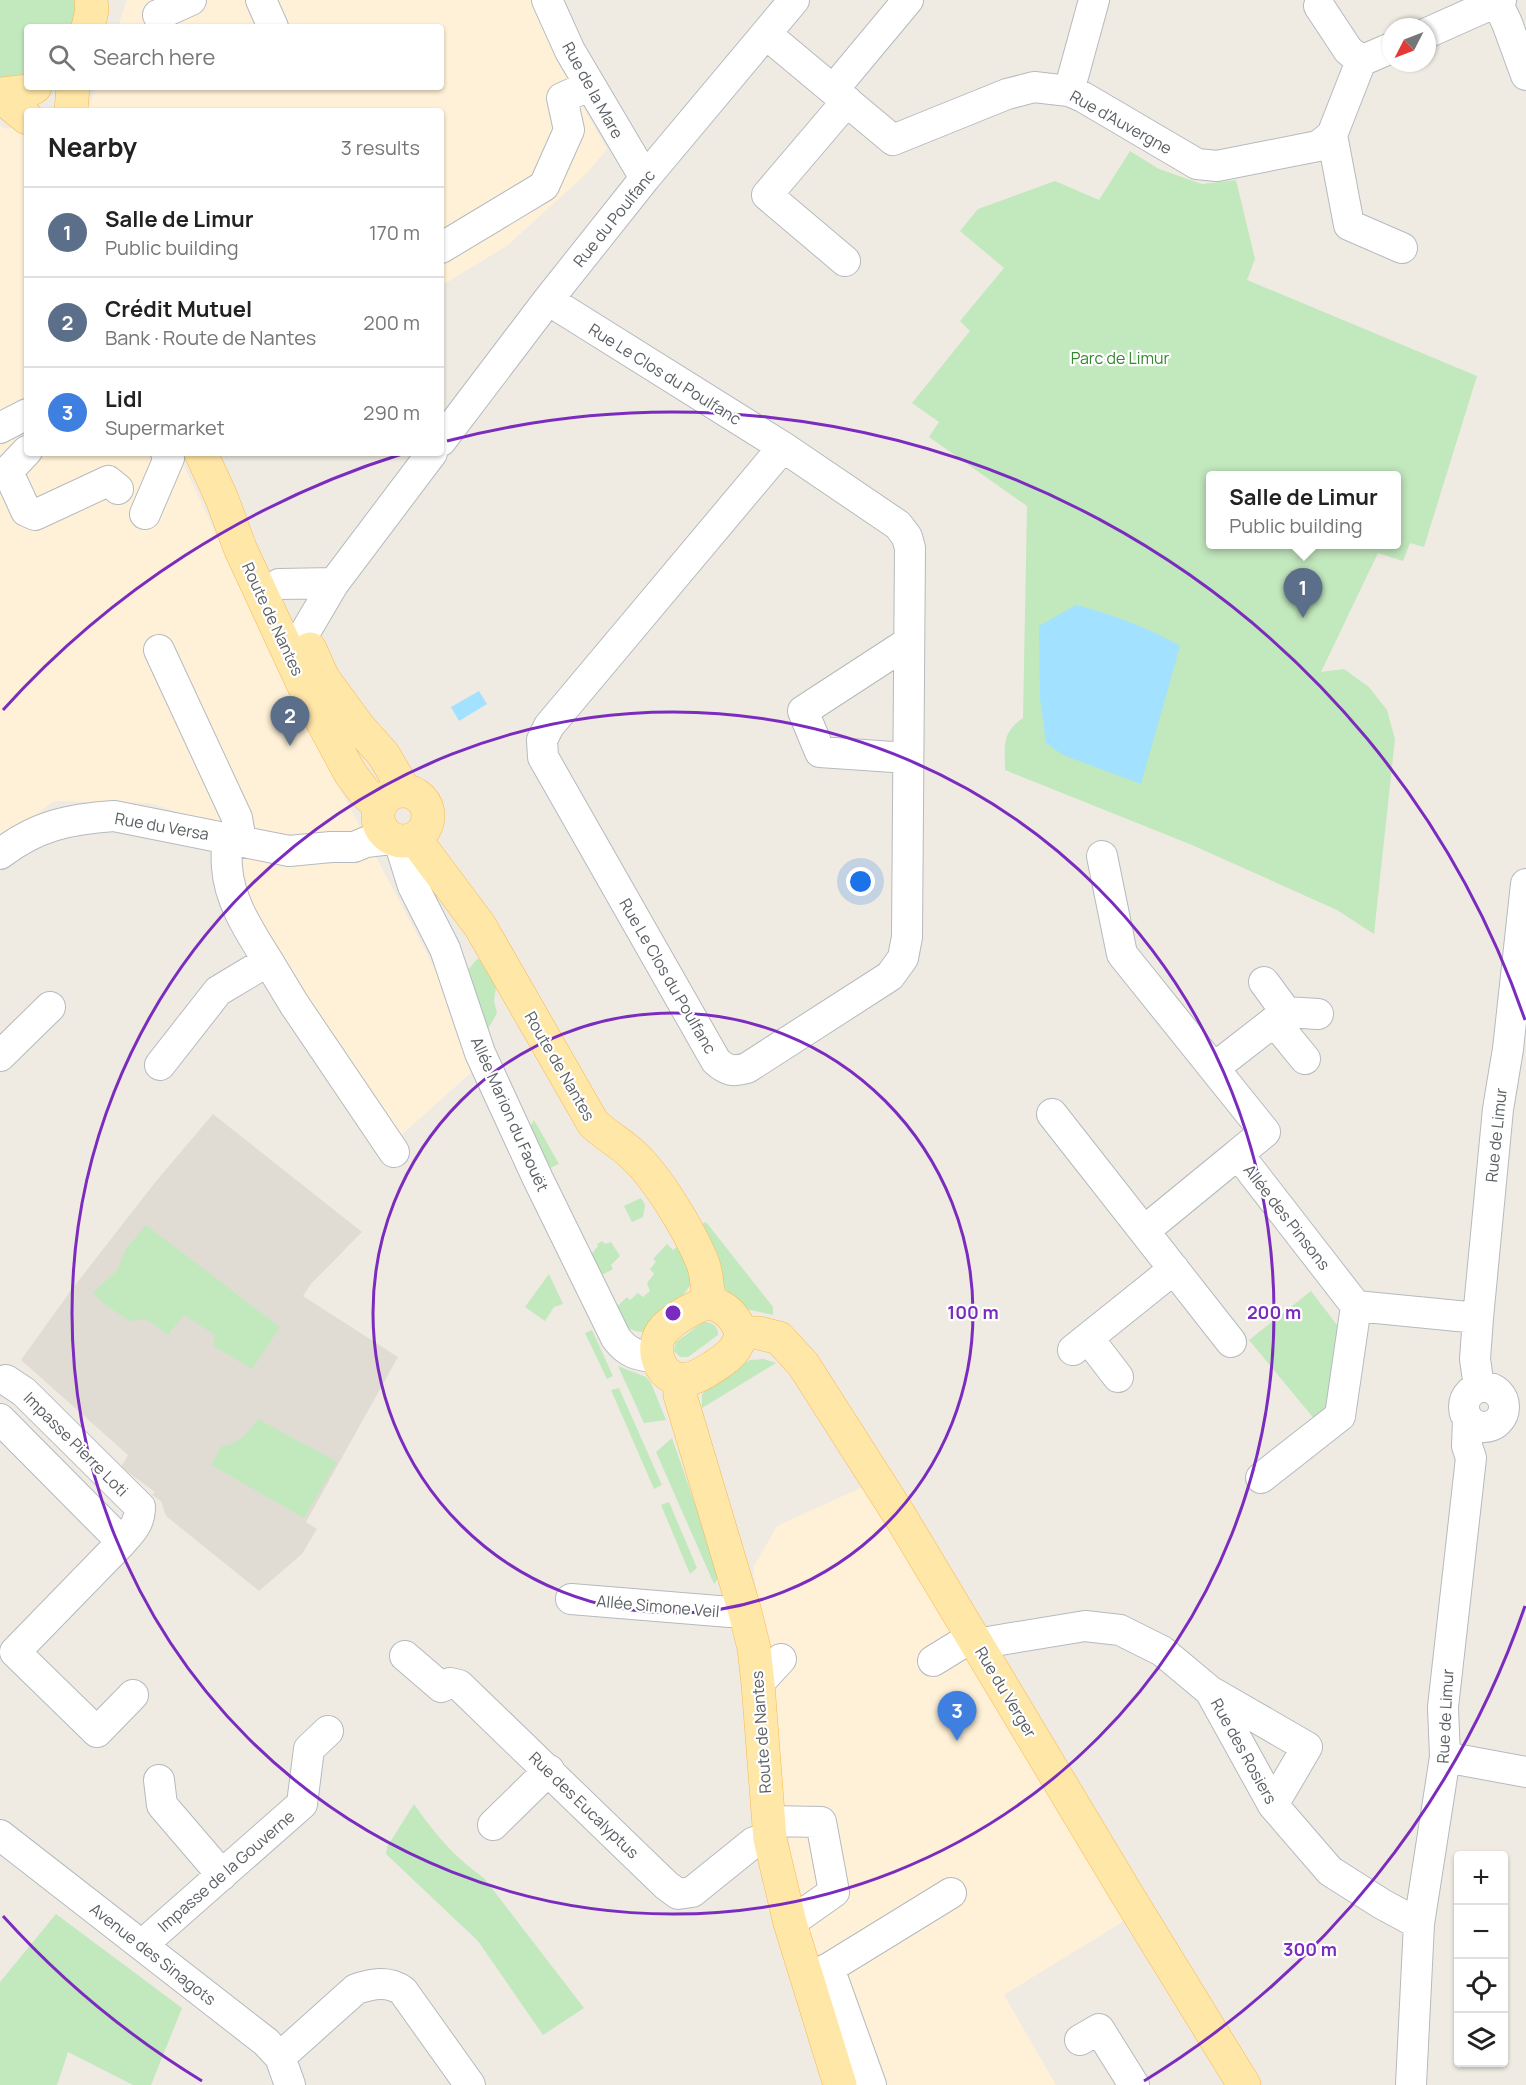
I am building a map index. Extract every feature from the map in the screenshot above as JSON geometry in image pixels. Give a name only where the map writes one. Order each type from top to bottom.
[{"type":"main road","points":[[0,95],[30,90]]},
{"type":"main road","points":[[71,108],[73,90]]},
{"type":"main road","points":[[0,95],[24,115]]},
{"type":"main road","name":"Route de Nantes","points":[[202,456],[222,499],[240,548],[309,698],[350,773],[365,793],[399,822],[470,912],[593,1123],[608,1137],[634,1155],[670,1204],[702,1263],[708,1288],[708,1302]]},
{"type":"main road","name":"Route de Nantes","points":[[219,456],[323,678],[358,726],[383,754],[399,822]]},
{"type":"main road","points":[[708,1302],[727,1309],[734,1316],[742,1333],[737,1348],[729,1356],[694,1378],[668,1369],[657,1345],[664,1330],[697,1306],[708,1302]]},
{"type":"main road","name":"Rue du Verger","points":[[742,1333],[759,1333],[779,1338],[803,1364],[900,1516],[1121,1900],[1244,2085]]},
{"type":"main road","name":"Route de Nantes","points":[[668,1369],[680,1395],[754,1648],[769,1830],[790,1923],[818,1973],[840,2085]]},
{"type":"street","points":[[158,15],[191,0]]},
{"type":"street","points":[[261,0],[272,24]]},
{"type":"street","name":"Rue de la Mare","points":[[547,0],[589,86],[645,178]]},
{"type":"street","name":"Rue du Poulfanc","points":[[444,437],[548,300],[645,178],[794,0]]},
{"type":"street","points":[[845,261],[767,195],[908,0]]},
{"type":"street","points":[[1069,91],[1094,0]]},
{"type":"street","points":[[1436,29],[1499,1],[1526,75]]},
{"type":"street","points":[[1319,6],[1348,50],[1361,61]]},
{"type":"street","name":"Rue d'Auvergne","points":[[766,34],[893,140],[1007,94],[1034,87],[1069,91],[1083,97],[1197,164],[1217,166],[1318,146],[1332,135]]},
{"type":"street","points":[[1382,52],[1361,61],[1332,135],[1349,225],[1402,248]]},
{"type":"street","points":[[444,246],[544,186],[569,130],[562,98],[589,86]]},
{"type":"street","name":"Rue Le Clos du Poulfanc","points":[[548,300],[783,447],[898,525],[907,537],[910,548],[907,937],[903,958],[890,976],[747,1068],[732,1071],[724,1069],[716,1061],[543,757],[542,740],[549,726],[783,447]]},
{"type":"street","points":[[0,428],[24,416]]},
{"type":"street","points":[[24,454],[10,469],[9,474],[27,511],[35,515],[108,481],[118,489]]},
{"type":"street","points":[[145,514],[169,458],[168,456]]},
{"type":"street","points":[[304,634],[334,583],[430,456]]},
{"type":"street","points":[[279,584],[334,583]]},
{"type":"street","points":[[908,758],[820,752],[803,711],[909,642]]},
{"type":"street","points":[[159,650],[237,818],[227,868],[232,893],[245,923],[294,1004],[394,1152]]},
{"type":"street","name":"Rue du Versa","points":[[0,854],[32,833],[58,823],[85,818],[114,816],[289,851],[331,846],[357,823],[399,822]]},
{"type":"street","name":"Allée Marion du Faouët","points":[[399,822],[413,885],[445,949],[480,1053],[538,1179],[611,1328],[625,1350],[668,1369]]},
{"type":"street","name":"Allée des Pinsons","points":[[1102,856],[1122,954],[1265,1132],[1238,1155],[1356,1306]]},
{"type":"street","name":"Rue de Limur","points":[[1411,2085],[1419,1924],[1445,1757],[1443,1707],[1471,1458],[1467,1446],[1493,1406],[1475,1359],[1478,1318],[1514,1083],[1508,1049],[1526,884]]},
{"type":"street","points":[[160,1065],[218,991],[268,961]]},
{"type":"street","points":[[1264,982],[1280,1017],[1305,1059]]},
{"type":"street","points":[[0,1056],[51,1007]]},
{"type":"street","points":[[1214,1068],[1280,1017],[1318,1014]]},
{"type":"street","points":[[1052,1114],[1231,1342]]},
{"type":"street","points":[[1144,1231],[1238,1155]]},
{"type":"street","points":[[1118,1377],[1080,1344],[1174,1269]]},
{"type":"street","points":[[1261,1478],[1340,1416],[1356,1306],[1478,1318]]},
{"type":"street","name":"Impasse Pierre Loti","points":[[2,1384],[24,1392],[140,1507],[140,1516],[136,1525],[122,1542],[15,1652],[97,1732],[134,1695]]},
{"type":"street","points":[[0,1419],[122,1542]]},
{"type":"street","name":"Allée Simone Veil","points":[[571,1599],[745,1612]]},
{"type":"street","name":"Rue des Rosiers","points":[[974,1641],[1084,1626],[1120,1630],[1162,1651],[1210,1691],[1273,1805],[1330,1871],[1419,1924]]},
{"type":"street","points":[[933,1662],[974,1641]]},
{"type":"street","name":"Rue des Eucalyptus","points":[[405,1656],[441,1687],[450,1683],[459,1685],[678,1894],[692,1892],[769,1830]]},
{"type":"street","points":[[758,1684],[780,1659]]},
{"type":"street","points":[[1210,1691],[1307,1747],[1273,1805]]},
{"type":"street","name":"Impasse de la Gouverne","points":[[142,1945],[302,1804],[309,1749],[328,1731]]},
{"type":"street","points":[[1445,1757],[1526,1772]]},
{"type":"street","points":[[494,1825],[549,1770]]},
{"type":"street","points":[[159,1780],[162,1805],[222,1875]]},
{"type":"street","points":[[769,1830],[821,1822],[834,1892],[790,1923]]},
{"type":"street","name":"Avenue des Sinagots","points":[[2,1840],[266,2042],[280,2057],[290,2085]]},
{"type":"street","points":[[871,2085],[818,1973],[951,1893]]},
{"type":"street","points":[[280,2057],[356,1989],[372,1984],[395,1985],[403,1991],[470,2085]]},
{"type":"street","points":[[1080,2040],[1099,2029],[1134,2085]]},
{"type":"shaded area","points":[[127,0],[533,0],[554,55],[607,149],[587,173],[508,245],[444,284],[444,108],[88,108],[95,90],[444,90],[444,24],[119,24]]},
{"type":"shaded area","points":[[24,124],[24,456],[179,456],[297,708],[484,1061],[399,1137],[240,896],[227,828],[149,803],[54,801],[0,842],[0,126],[7,129]]},
{"type":"shaded area","points":[[213,1114],[362,1232],[311,1284],[303,1296],[398,1357],[306,1522],[317,1529],[302,1554],[259,1591],[166,1516],[161,1501],[152,1495],[155,1492],[121,1467],[128,1455],[21,1360],[72,1289],[157,1180]]},
{"type":"shaded area","points":[[867,1485],[1124,1921],[1004,1995],[1056,2085],[858,2085],[813,1951],[792,1865],[753,1568],[777,1526]]},
{"type":"green space","points":[[0,0],[77,0],[74,24],[24,24],[24,78],[0,82]]},
{"type":"green space","name":"Parc de Limur","points":[[1130,151],[1159,169],[1202,184],[1236,180],[1255,259],[1247,280],[1477,376],[1424,547],[1410,543],[1403,561],[1378,553],[1321,672],[1344,669],[1369,687],[1387,710],[1395,739],[1374,934],[1337,910],[1192,845],[1005,770],[1005,747],[1008,735],[1023,718],[1027,506],[929,437],[939,422],[912,403],[970,331],[960,321],[1004,268],[960,231],[978,209],[1055,181],[1099,200]]},
{"type":"green space","points":[[477,959],[488,962],[497,980],[494,1001],[497,1013],[487,1031],[467,971]]},
{"type":"green space","points":[[534,1120],[559,1164],[548,1169],[529,1128]]},
{"type":"green space","points":[[641,1198],[645,1205],[643,1217],[632,1222],[624,1206]]},
{"type":"green space","points":[[706,1222],[773,1307],[773,1315],[740,1306],[727,1292],[698,1226]]},
{"type":"green space","points":[[146,1225],[280,1327],[252,1369],[213,1346],[215,1335],[184,1315],[168,1335],[146,1319],[130,1321],[104,1304],[93,1293],[117,1270],[126,1249]]},
{"type":"green space","points":[[602,1241],[605,1244],[611,1242],[620,1256],[611,1265],[613,1269],[602,1275],[604,1280],[586,1261],[598,1246],[597,1244]]},
{"type":"green space","points":[[682,1243],[692,1283],[678,1302],[645,1332],[634,1331],[611,1312],[627,1297],[630,1300],[638,1293],[643,1297],[650,1291],[647,1283],[654,1274],[650,1269],[656,1262],[653,1259],[667,1244],[673,1250]]},
{"type":"green space","points":[[549,1274],[563,1304],[554,1307],[545,1321],[525,1307]]},
{"type":"green space","points":[[1311,1291],[1340,1329],[1334,1408],[1316,1421],[1249,1340]]},
{"type":"green space","points":[[703,1322],[714,1325],[718,1335],[688,1357],[680,1357],[674,1351],[676,1342]]},
{"type":"green space","points":[[592,1330],[613,1376],[607,1379],[585,1333]]},
{"type":"green space","points":[[764,1359],[776,1363],[702,1408],[702,1395],[705,1389],[750,1360]]},
{"type":"green space","points":[[618,1366],[646,1377],[651,1383],[666,1420],[644,1423]]},
{"type":"green space","points":[[619,1388],[662,1485],[654,1489],[611,1390]]},
{"type":"green space","points":[[258,1419],[337,1462],[304,1518],[211,1465],[221,1447],[242,1437]]},
{"type":"green space","points":[[672,1438],[720,1576],[714,1584],[656,1452]]},
{"type":"green space","points":[[669,1502],[697,1568],[690,1574],[661,1505]]},
{"type":"green space","points":[[414,1804],[446,1844],[484,1878],[584,2008],[543,2035],[478,1941],[386,1854],[387,1847]]},
{"type":"green space","points":[[56,1914],[182,2008],[151,2085],[133,2085],[68,2052],[57,2085],[0,2085],[0,1982]]},
{"type":"water","points":[[1076,605],[1130,622],[1180,646],[1141,784],[1063,755],[1046,743],[1040,698],[1039,626]]},
{"type":"water","points":[[479,691],[487,704],[459,721],[451,707]]},
{"type":"place","name":"Salle de Limur","points":[[1303,618]]},
{"type":"place","name":"Crédit Mutuel","points":[[290,746]]},
{"type":"place","name":"Lidl","points":[[957,1741]]}]
